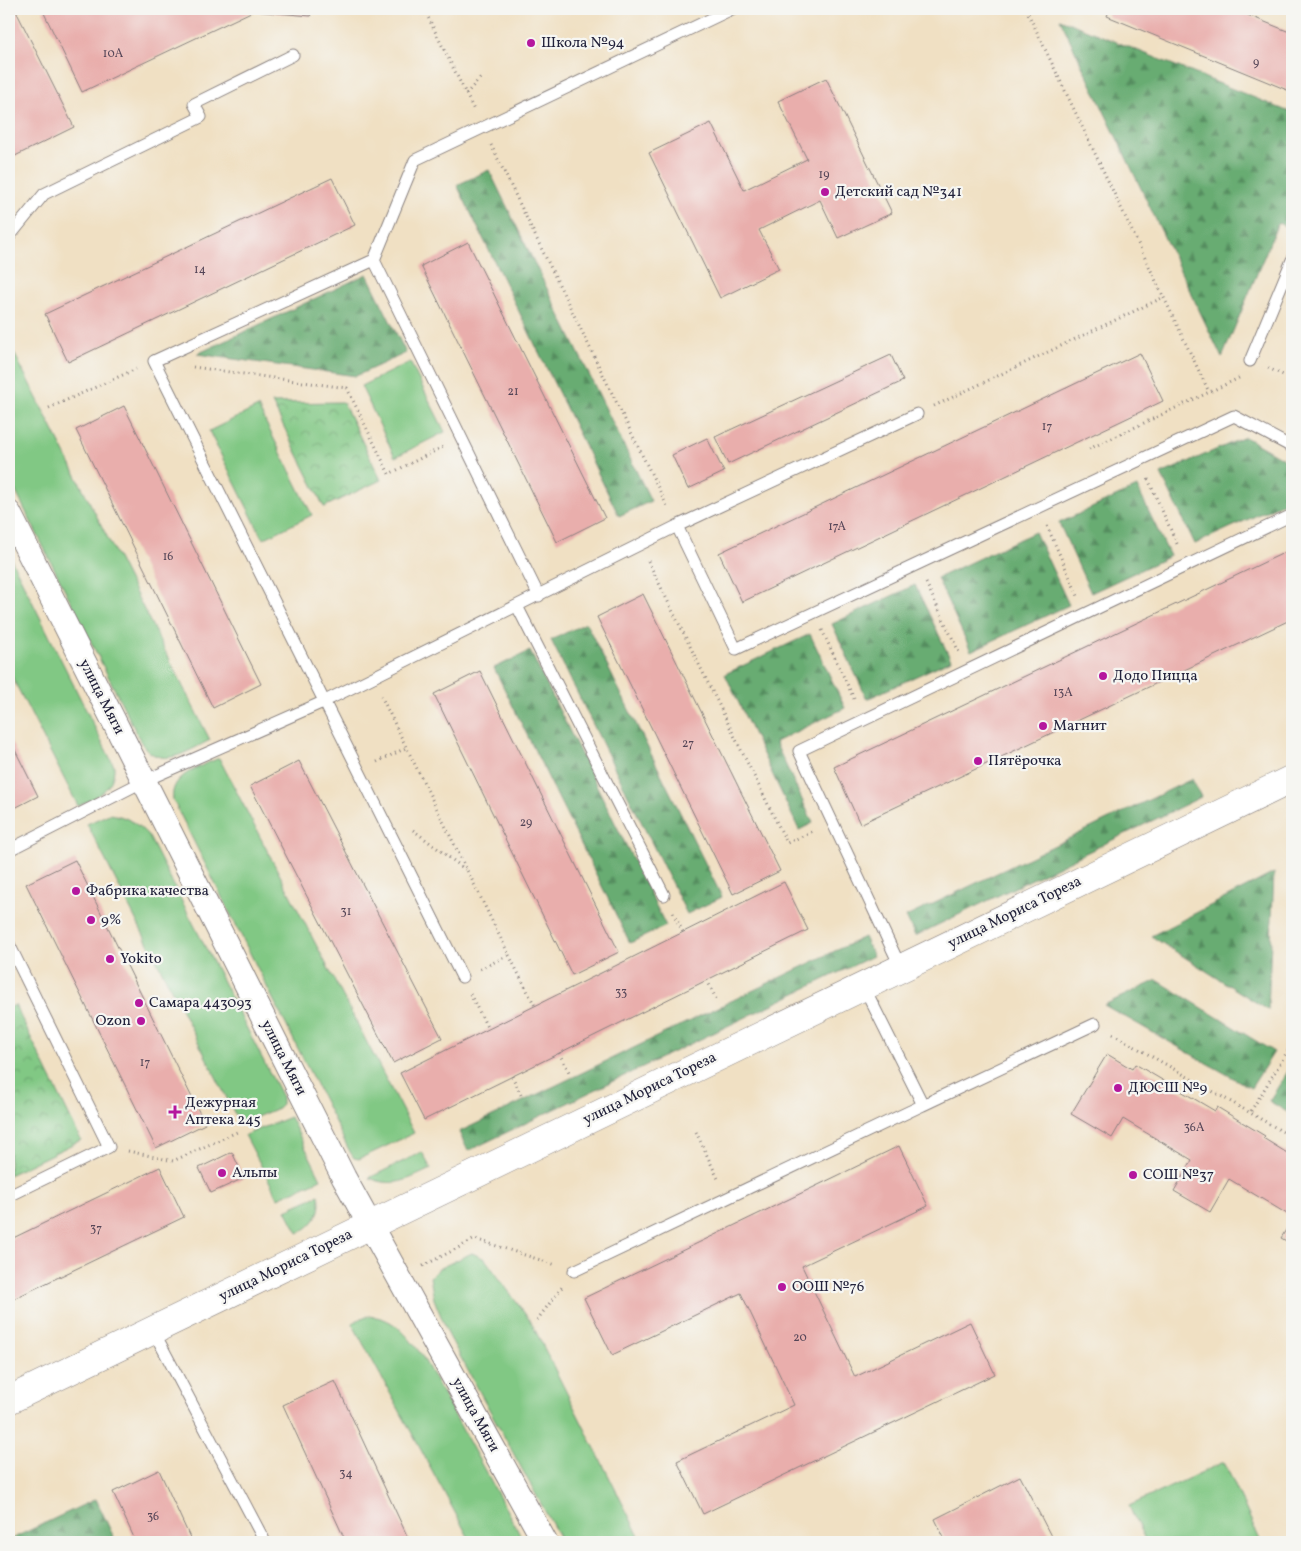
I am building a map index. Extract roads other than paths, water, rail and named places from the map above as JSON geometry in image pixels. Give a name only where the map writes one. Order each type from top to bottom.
[{"type":"main road","name":"улица Мориса Тореза","points":[[9,1400],[1292,779]]},
{"type":"street","name":"улица Мяги","points":[[9,514],[339,1169],[545,1542]]},
{"type":"lane","points":[[462,977],[154,361],[374,260],[415,160],[732,9]]},
{"type":"lane","points":[[9,238],[44,194],[201,117],[194,104],[293,55]]},
{"type":"lane","points":[[374,260],[539,596]]},
{"type":"lane","points":[[1250,361],[1292,260]]},
{"type":"lane","points":[[9,850],[144,782],[323,702],[677,526],[918,414]]},
{"type":"lane","points":[[677,526],[736,649],[1234,416],[1292,447]]},
{"type":"lane","points":[[901,968],[800,751],[1292,515]]},
{"type":"lane","points":[[517,606],[664,895]]},
{"type":"lane","points":[[9,944],[109,1147],[9,1196]]},
{"type":"lane","points":[[864,986],[923,1106]]},
{"type":"lane","points":[[574,1271],[1095,1024]]},
{"type":"lane","points":[[153,1330],[265,1542]]},
{"type":"place","name":"Школа №94","points":[[531,43]]},
{"type":"place","name":"Детский сад №341","points":[[825,192]]},
{"type":"place","name":"Додо Пицца","points":[[1103,676]]},
{"type":"place","name":"Магнит","points":[[1043,726]]},
{"type":"place","name":"Пятёрочка","points":[[978,761]]},
{"type":"place","name":"Фабрика качества","points":[[76,891]]},
{"type":"place","name":"9%","points":[[91,920]]},
{"type":"place","name":"Yokito","points":[[110,959]]},
{"type":"place","name":"Самара 443093","points":[[139,1003]]},
{"type":"place","name":"Ozon","points":[[141,1021]]},
{"type":"place","name":"ДЮСШ №9","points":[[1118,1088]]},
{"type":"place","name":"Дежурная Аптека 245","points":[[175,1112]]},
{"type":"place","name":"Альпы","points":[[222,1173]]},
{"type":"place","name":"СОШ №37","points":[[1133,1175]]},
{"type":"place","name":"ООШ №76","points":[[782,1287]]}]
